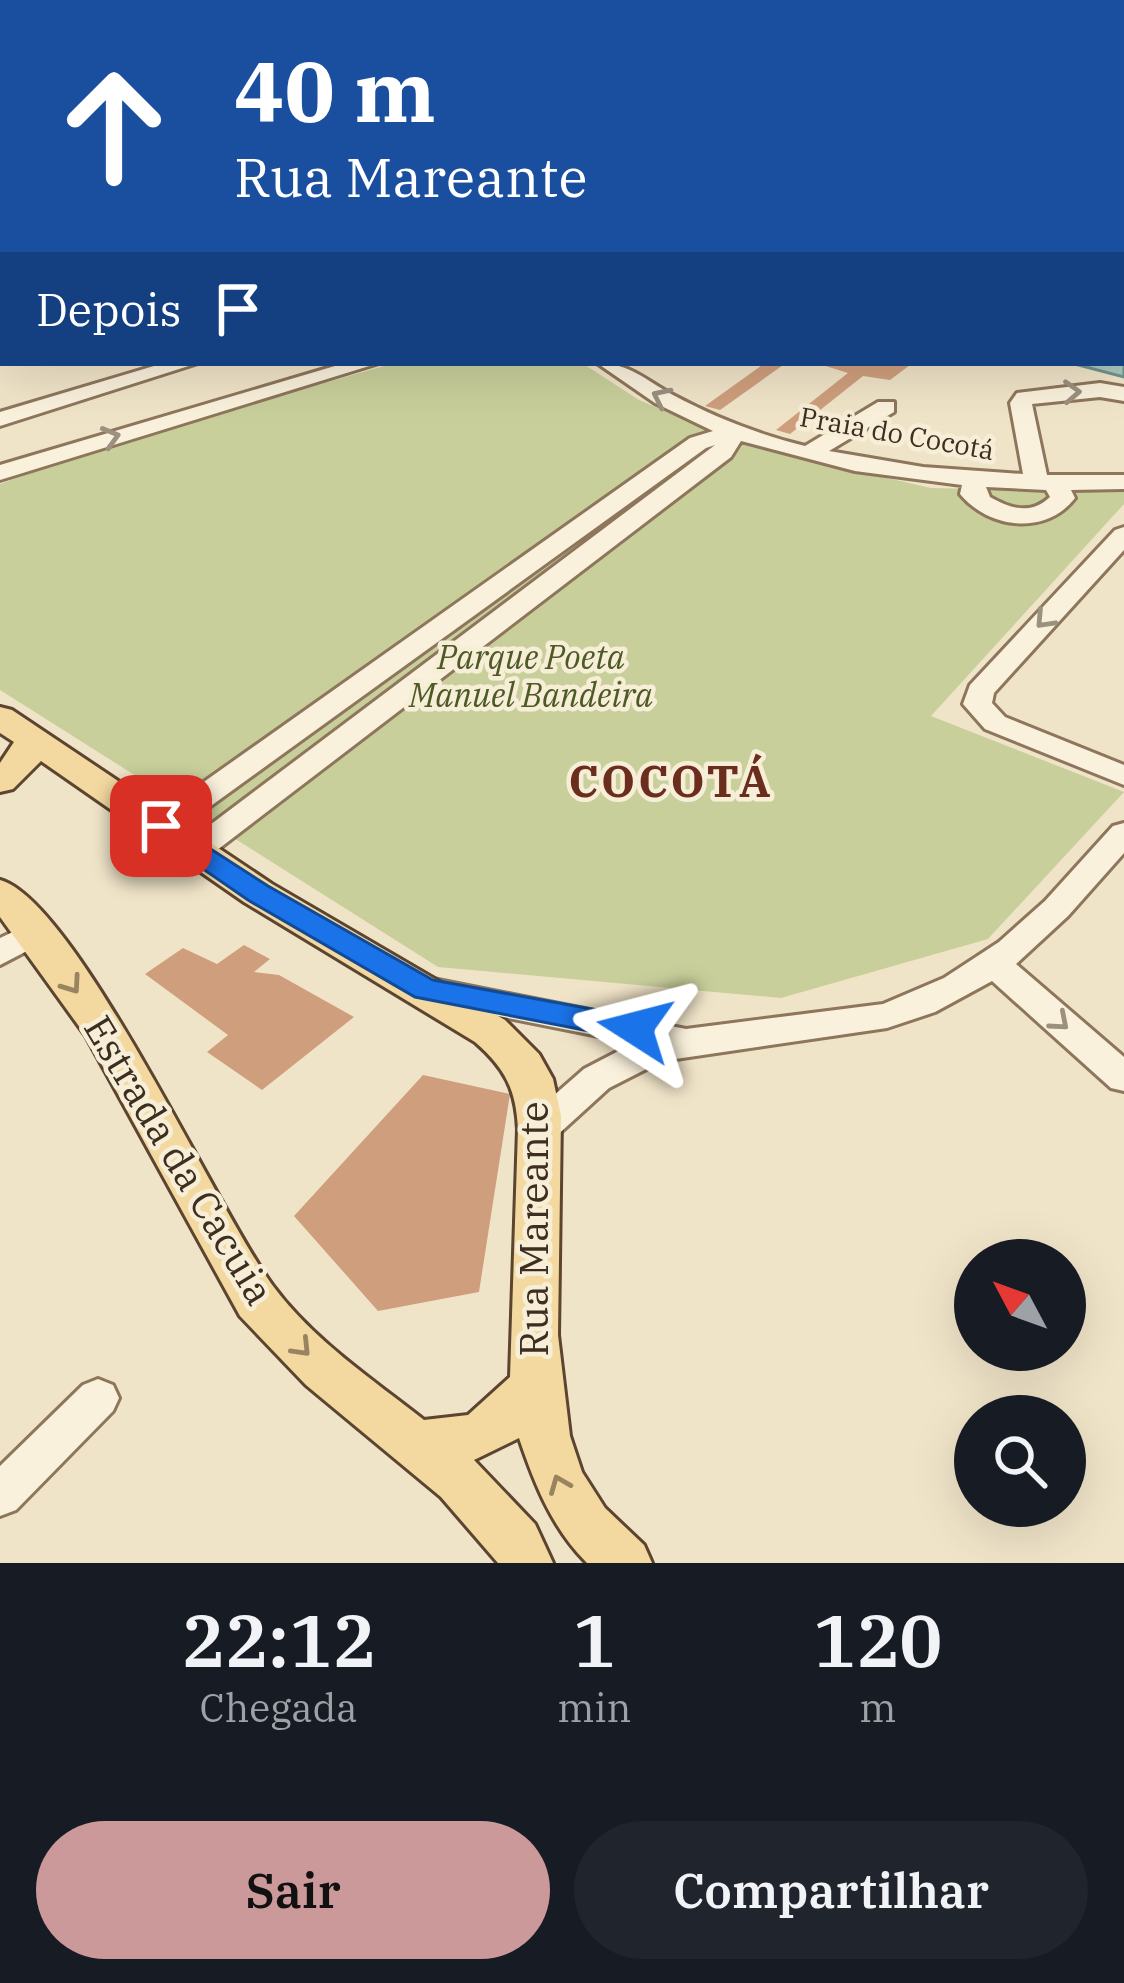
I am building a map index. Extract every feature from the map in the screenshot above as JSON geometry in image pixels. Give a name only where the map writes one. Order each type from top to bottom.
[{"type":"main road","name":"Rua Mareante","points":[[0,717],[258,893],[490,1031],[521,1063],[532,1081],[540,1129],[535,1382],[541,1438],[568,1506],[598,1542],[625,1563]]},
{"type":"main road","points":[[0,781],[23,762],[32,741]]},
{"type":"main road","name":"Estrada da Cacuia","points":[[0,893],[18,942],[102,1027],[257,1301],[324,1370],[490,1510],[526,1563]]},
{"type":"main road","points":[[416,1443],[456,1444],[475,1437],[509,1415],[535,1382]]},
{"type":"street","points":[[0,418],[177,366]]},
{"type":"street","points":[[0,473],[358,366]]},
{"type":"street","name":"Praia do Cocotá","points":[[612,366],[638,386],[736,431],[808,454],[975,481],[972,494],[984,506],[1008,515],[1034,516],[1055,510],[1063,498],[1046,484]]},
{"type":"street","points":[[1124,394],[1100,390],[1025,398],[1022,404],[1046,484],[1124,482]]},
{"type":"street","points":[[808,454],[886,407]]},
{"type":"street","points":[[161,826],[698,443],[736,431]]},
{"type":"street","points":[[197,850],[723,452],[736,431]]},
{"type":"street","points":[[1124,535],[980,692],[977,704],[995,723],[1124,776]]},
{"type":"street","points":[[540,1129],[586,1086],[647,1052],[866,1019],[920,1005],[997,966],[1070,898],[1124,833]]},
{"type":"street","points":[[997,966],[1124,1078]]},
{"type":"street","points":[[426,989],[693,1042]]},
{"type":"street","points":[[0,1496],[98,1399]]},
{"type":"green space","name":"Parque Poeta Manuel Bandeira","points":[[384,366],[587,366],[639,400],[748,446],[931,488],[1124,492],[1124,504],[931,716],[1124,792],[988,939],[781,998],[438,967],[0,690],[0,484],[96,448]]},
{"type":"water","points":[[1082,366],[1124,366],[1124,377]]},
{"type":"building","points":[[761,366],[782,366],[720,410],[705,406]]},
{"type":"building","points":[[826,366],[909,366],[890,380],[863,376],[790,434],[776,430],[848,373]]},
{"type":"building","points":[[244,945],[270,959],[254,972],[279,975],[354,1017],[262,1090],[207,1052],[228,1035],[145,974],[183,948],[217,964]]},
{"type":"building","points":[[423,1075],[510,1094],[479,1292],[378,1311],[294,1216]]},
{"type":"district","name":"COCOTÁ","points":[[671,781]]},
{"type":"route","points":[[161,826],[311,926],[426,989],[635,1028]]}]
